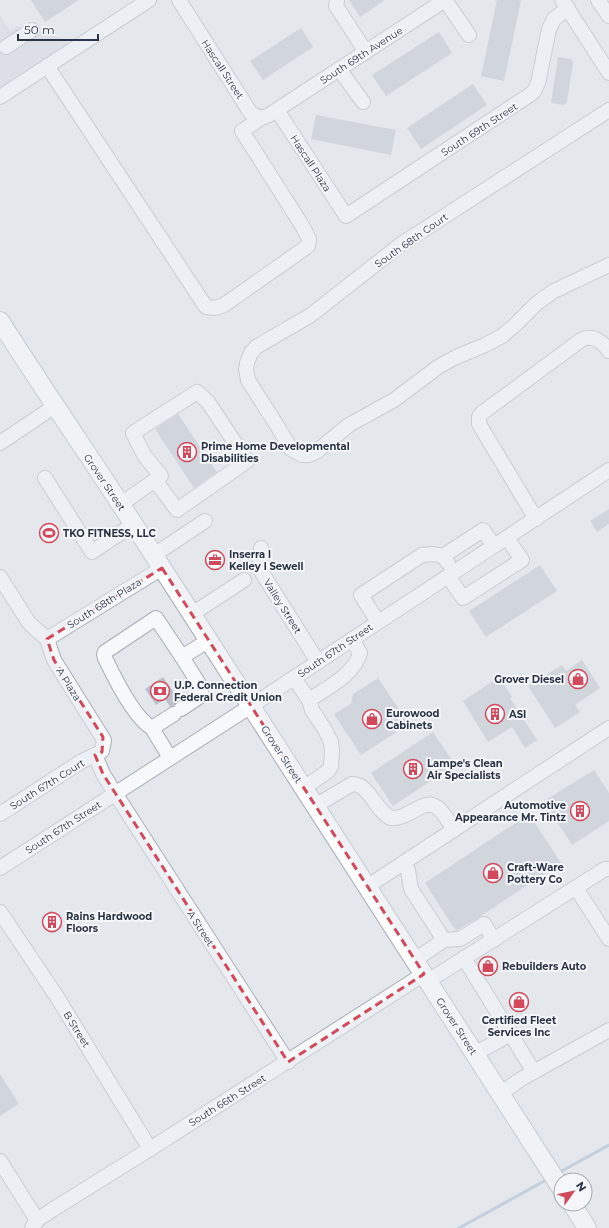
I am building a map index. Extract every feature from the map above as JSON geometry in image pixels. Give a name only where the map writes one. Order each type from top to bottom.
[{"type":"main road","name":"Grover Street","points":[[0,321],[158,561],[553,1176]]},
{"type":"main road","points":[[577,1212],[587,1228]]},
{"type":"street","points":[[0,97],[149,0]]},
{"type":"street","name":"Hascall Street","points":[[179,0],[250,112],[254,116],[261,118]]},
{"type":"street","points":[[337,0],[336,6],[366,52]]},
{"type":"street","points":[[445,0],[469,35]]},
{"type":"street","name":"South 69th Avenue","points":[[277,110],[445,0]]},
{"type":"street","points":[[598,0],[609,16]]},
{"type":"street","points":[[565,4],[604,52],[609,73]]},
{"type":"street","name":"South 69th Street","points":[[346,216],[532,94],[538,83],[551,25],[565,4]]},
{"type":"street","points":[[6,47],[32,30]]},
{"type":"street","points":[[47,66],[206,307],[215,308],[224,305],[308,246],[309,238],[303,227],[242,131],[261,118],[277,110]]},
{"type":"street","points":[[339,69],[363,102]]},
{"type":"street","name":"Hascall Plaza","points":[[277,110],[346,216]]},
{"type":"street","name":"South 68th Court","points":[[609,110],[400,246],[311,315],[256,347],[251,353],[247,364],[247,374],[250,385],[268,409],[291,449],[302,455],[309,455],[316,452],[349,425],[394,400],[438,367],[502,336],[537,303],[554,291],[609,265]]},
{"type":"street","points":[[536,518],[478,424],[479,417],[482,413],[586,337],[592,337],[605,345],[609,351]]},
{"type":"street","points":[[121,504],[155,480],[162,476],[144,455],[133,433],[197,392],[208,402],[246,461],[177,510],[155,480]]},
{"type":"street","points":[[0,443],[55,406]]},
{"type":"street","name":"South 67th Street","points":[[0,868],[294,678],[609,470]]},
{"type":"street","points":[[45,478],[92,552],[134,524]]},
{"type":"street","name":"South 68th Plaza","points":[[47,639],[158,561],[205,521]]},
{"type":"street","points":[[378,622],[361,595],[422,555],[433,554],[443,556],[483,530],[494,546]]},
{"type":"street","points":[[443,556],[463,598],[522,560],[507,538]]},
{"type":"street","name":"Valley Street","points":[[261,548],[259,568],[318,662]]},
{"type":"street","name":"A Plaza","points":[[0,577],[29,623],[47,639],[54,660],[103,737],[104,740],[102,751],[95,755]]},
{"type":"street","points":[[192,614],[244,580]]},
{"type":"street","points":[[152,728],[202,695],[199,684],[156,618],[105,652],[105,658],[121,689],[143,722],[152,728],[170,758]]},
{"type":"street","points":[[309,700],[330,687],[353,668],[360,653],[352,639]]},
{"type":"street","points":[[182,657],[208,640]]},
{"type":"street","points":[[294,678],[309,700],[312,710],[331,742],[331,766],[328,771],[304,788]]},
{"type":"street","points":[[368,886],[609,728]]},
{"type":"street","points":[[95,755],[103,774],[115,793]]},
{"type":"street","name":"South 67th Court","points":[[0,814],[82,761],[95,755]]},
{"type":"street","points":[[315,806],[352,784],[356,784],[362,787],[384,814],[390,817],[394,818],[433,804],[439,808],[454,830]]},
{"type":"street","name":"A Street","points":[[115,793],[288,1062]]},
{"type":"street","points":[[403,863],[408,870],[411,888],[444,940]]},
{"type":"street","points":[[422,972],[464,958],[608,868]]},
{"type":"street","points":[[576,888],[609,939]]},
{"type":"street","name":"B Street","points":[[0,912],[61,1003],[150,1149]]},
{"type":"street","points":[[444,940],[460,939],[484,924],[494,940]]},
{"type":"street","points":[[422,972],[444,940]]},
{"type":"street","points":[[464,958],[534,1072]]},
{"type":"street","name":"South 66th Street","points":[[35,1224],[52,1210],[288,1062],[422,972]]},
{"type":"street","points":[[500,1094],[534,1072],[609,1030]]},
{"type":"street","points":[[474,1054],[510,1034]]},
{"type":"street","points":[[0,1161],[35,1224]]},
{"type":"highlighted area","points":[[162,568],[424,974],[288,1062],[103,774],[95,755],[102,752],[103,737],[54,660],[47,639]]},
{"type":"shaded area","points":[[0,15],[10,31],[17,26],[64,39],[69,47],[28,69],[0,87]]},
{"type":"building","points":[[31,0],[79,0],[45,22]]},
{"type":"building","points":[[349,0],[385,0],[360,17]]},
{"type":"building","points":[[497,0],[521,0],[504,81],[481,76]]},
{"type":"building","points":[[301,28],[313,47],[263,80],[250,61]]},
{"type":"building","points":[[439,32],[452,53],[386,96],[372,75]]},
{"type":"building","points":[[558,57],[571,59],[573,63],[567,102],[564,105],[551,103]]},
{"type":"building","points":[[473,84],[487,105],[421,149],[407,128]]},
{"type":"building","points":[[316,115],[396,130],[391,155],[311,139]]},
{"type":"building","name":"Prime Home Developmental Disabilities","points":[[178,414],[217,472],[194,488],[155,429]]},
{"type":"building","points":[[609,509],[609,524],[597,532],[590,521]]},
{"type":"building","points":[[540,565],[557,591],[486,637],[469,611]]},
{"type":"building","points":[[582,660],[600,688],[575,705],[580,712],[555,728],[528,686],[562,665],[566,671]]},
{"type":"building","name":"U.P. Connection Federal Credit Union","points":[[163,677],[179,700],[170,707],[165,699],[156,705],[145,689]]},
{"type":"building","name":"ASI","points":[[499,677],[512,697],[510,698],[537,740],[525,748],[512,727],[488,742],[463,701]]},
{"type":"building","name":"Eurowood Cabinets","points":[[378,678],[409,724],[361,755],[334,714],[351,704],[353,694]]},
{"type":"building","name":"Lampe's Clean Air Specialists","points":[[433,732],[455,765],[393,806],[371,773]]},
{"type":"building","name":"Automotive Appearance Mr. Tintz","points":[[594,770],[609,793],[609,821],[572,845],[544,801]]},
{"type":"building","name":"Craft-Ware Pottery Co","points":[[529,814],[561,863],[456,931],[425,883]]},
{"type":"building","name":"Rains Hardwood Floors","points":[[52,910],[63,927],[52,934],[41,917]]},
{"type":"building","points":[[0,1074],[19,1104],[0,1116]]},
{"type":"waterway","points":[[560,1172],[609,1145]]},
{"type":"waterway","points":[[459,1228],[548,1179]]},
{"type":"place","name":"Prime Home Developmental Disabilities","points":[[187,452]]},
{"type":"place","name":"TKO FITNESS, LLC","points":[[49,533]]},
{"type":"place","name":"Inserra l Kelley l Sewell","points":[[215,560]]},
{"type":"place","name":"Grover Diesel","points":[[578,679]]},
{"type":"place","name":"U.P. Connection Federal Credit Union","points":[[160,691]]},
{"type":"place","name":"ASI","points":[[495,714]]},
{"type":"place","name":"Eurowood Cabinets","points":[[372,719]]},
{"type":"place","name":"Lampe's Clean Air Specialists","points":[[413,769]]},
{"type":"place","name":"Automotive Appearance Mr. Tintz","points":[[580,811]]},
{"type":"place","name":"Craft-Ware Pottery Co","points":[[493,873]]},
{"type":"place","name":"Rains Hardwood Floors","points":[[52,922]]},
{"type":"place","name":"Rebuilders Auto","points":[[488,966]]},
{"type":"place","name":"Certified Fleet Services Inc","points":[[519,1002]]}]
